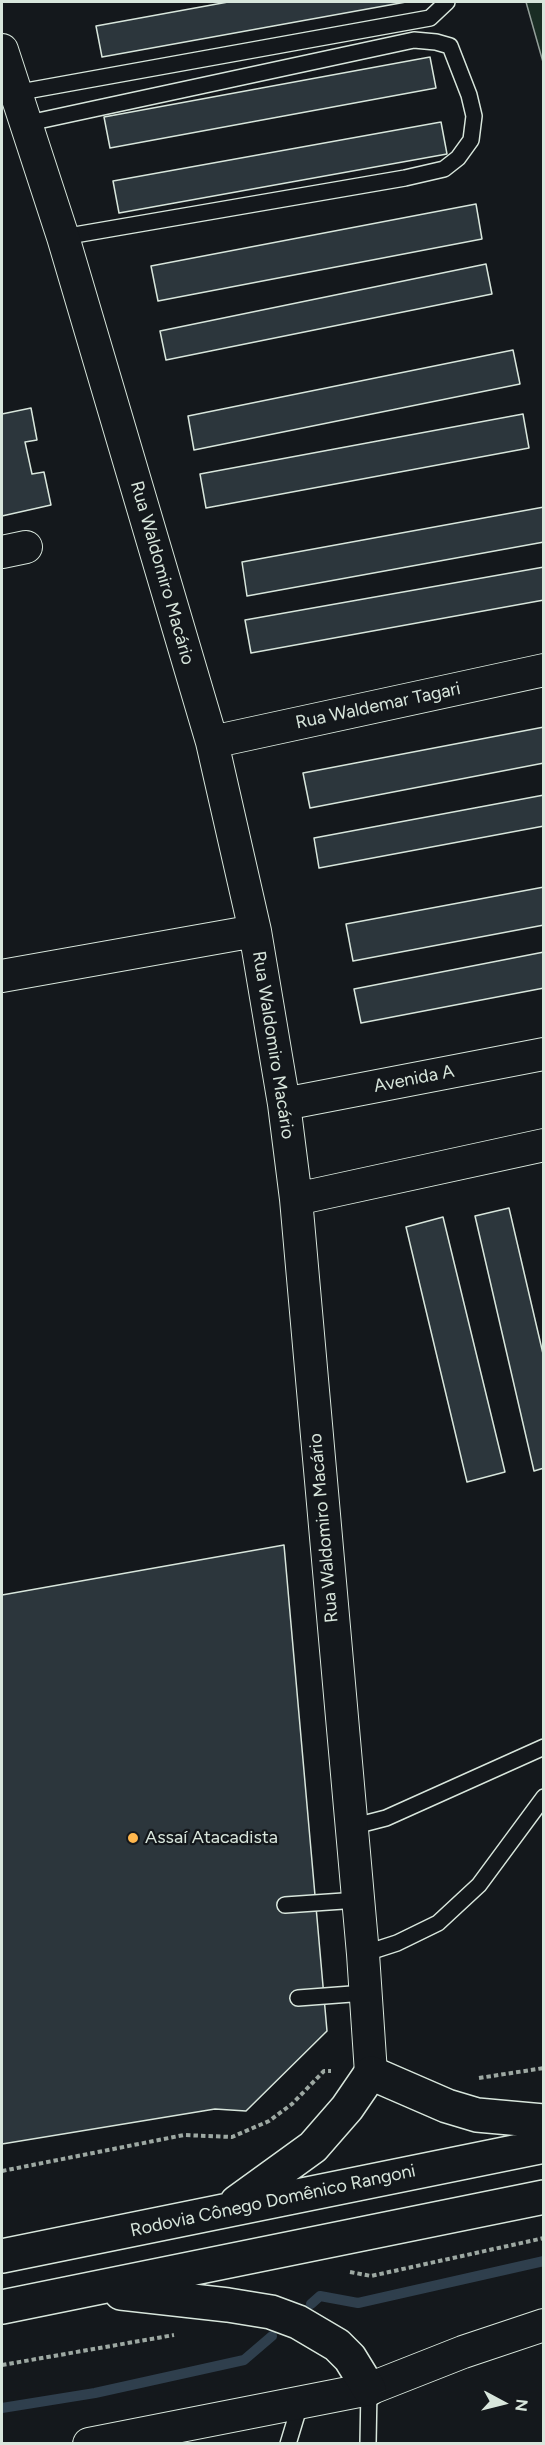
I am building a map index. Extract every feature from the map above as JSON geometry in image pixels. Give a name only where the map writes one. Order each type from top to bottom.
[{"type":"highway","points":[[226,2210],[313,2147],[347,2108],[371,2073],[447,2106],[477,2115],[543,2121]]},
{"type":"highway","name":"Rodovia Cônego Domênico Rangoni","points":[[2,2256],[543,2146]]},
{"type":"highway","points":[[2,2307],[543,2197]]},
{"type":"highway","points":[[86,2290],[207,2302],[271,2312],[320,2333],[337,2345],[350,2358],[369,2389]]},
{"type":"street","name":"Rua Waldomiro Macário","points":[[2,50],[24,124],[63,237],[212,742],[255,931],[284,1104],[296,1199],[363,1954],[371,2073]]},
{"type":"street","name":"Rua Waldemar Tagari","points":[[212,742],[543,670]]},
{"type":"street","points":[[2,975],[255,931]]},
{"type":"street","name":"Avenida A","points":[[284,1104],[543,1054]]},
{"type":"street","points":[[296,1199],[543,1145]]},
{"type":"street","points":[[89,2444],[369,2389],[463,2352],[543,2325]]},
{"type":"lane","points":[[15,93],[430,18],[447,2]]},
{"type":"lane","points":[[24,124],[414,40],[450,46],[469,95],[474,116],[471,140],[458,158],[444,169],[405,178],[63,237]]},
{"type":"lane","points":[[351,1827],[386,1818],[543,1747]]},
{"type":"lane","points":[[363,1954],[398,1943],[438,1923],[479,1885],[543,1797]]},
{"type":"lane","points":[[285,1905],[358,1900]]},
{"type":"lane","points":[[298,1998],[365,1993]]},
{"type":"lane","points":[[368,2444],[369,2389]]},
{"type":"lane","points":[[288,2444],[301,2401]]},
{"type":"path","points":[[471,2079],[543,2068]]},
{"type":"path","points":[[2,2171],[184,2134],[232,2137],[269,2121],[292,2104],[324,2071],[371,2073]]},
{"type":"green space","points":[[526,2],[543,2],[543,62]]},
{"type":"building","points":[[228,2],[406,2],[102,57],[96,26]]},
{"type":"building","points":[[430,57],[436,88],[110,148],[104,117]]},
{"type":"building","points":[[441,122],[447,154],[119,213],[113,181]]},
{"type":"building","points":[[476,204],[482,239],[158,301],[151,266]]},
{"type":"building","points":[[486,264],[492,294],[166,360],[160,331]]},
{"type":"building","points":[[513,350],[520,384],[194,450],[188,416]]},
{"type":"building","points":[[31,408],[37,440],[25,442],[32,474],[44,472],[51,505],[2,516],[2,414]]},
{"type":"building","points":[[523,414],[529,448],[206,508],[200,474]]},
{"type":"building","points":[[544,507],[544,542],[247,596],[242,562]]},
{"type":"building","points":[[544,567],[544,600],[251,653],[245,620]]},
{"type":"building","points":[[544,727],[544,763],[310,808],[303,773]]},
{"type":"building","points":[[544,795],[544,826],[319,868],[314,838]]},
{"type":"building","points":[[544,887],[544,925],[353,961],[346,924]]},
{"type":"building","points":[[544,952],[544,988],[361,1023],[354,989]]},
{"type":"building","points":[[509,1208],[544,1358],[544,1468],[534,1471],[475,1216]]},
{"type":"building","points":[[443,1217],[505,1472],[467,1482],[406,1227]]},
{"type":"building","points":[[284,1545],[327,2031],[246,2111],[215,2109],[2,2144],[2,1595]]},
{"type":"waterway","points":[[311,2304],[320,2296],[358,2303],[544,2261]]},
{"type":"waterway","points":[[2,2408],[95,2393],[244,2360],[272,2336]]},
{"type":"place","name":"Assaí Atacadista","points":[[133,1838]]}]
